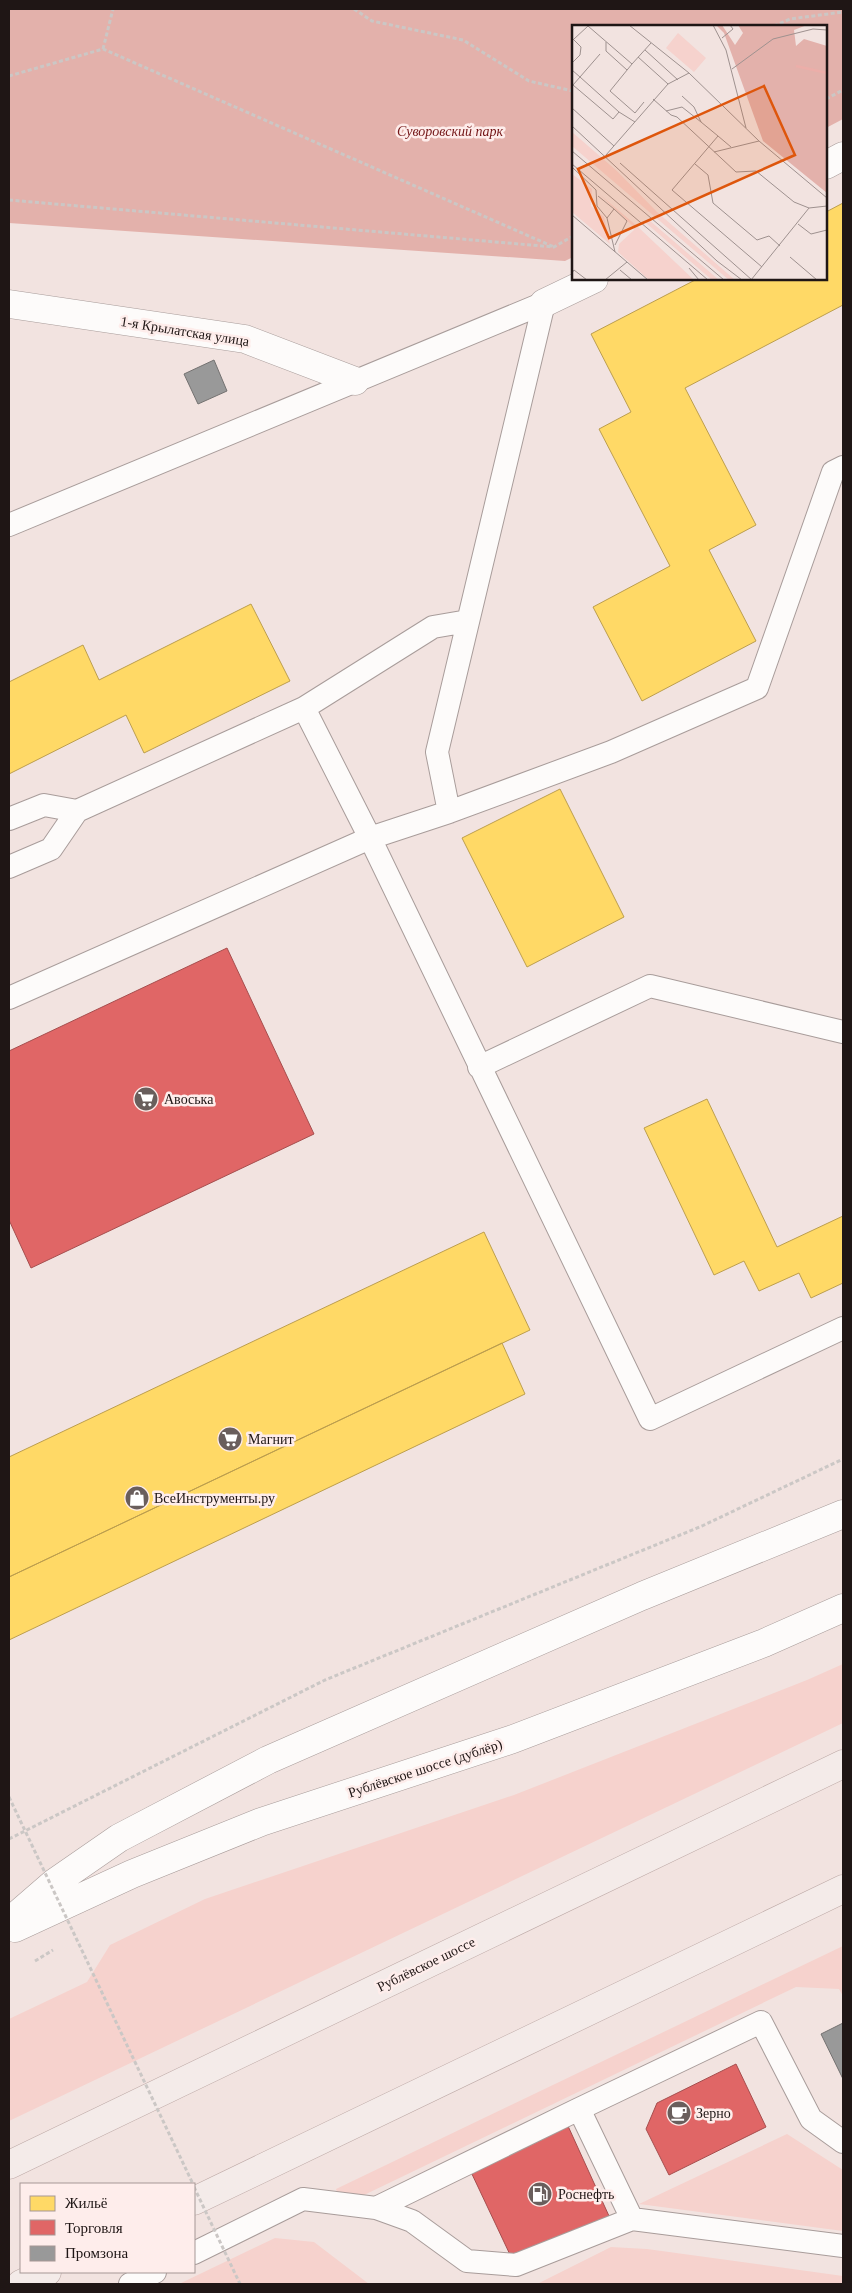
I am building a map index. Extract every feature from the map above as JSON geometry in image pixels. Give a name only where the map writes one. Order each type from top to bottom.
[{"type":"main road","points":[[827,164],[843,156]]},
{"type":"main road","points":[[544,303],[592,280]]},
{"type":"main road","name":"1-я Крылатская улица","points":[[9,304],[245,338],[355,381]]},
{"type":"main road","points":[[9,1922],[54,1883],[120,1838],[268,1760],[642,1596],[843,1514]]},
{"type":"main road","name":"Рублёвское шоссе (дублёр)","points":[[9,1930],[132,1874],[261,1822],[513,1738],[764,1643],[843,1608]]},
{"type":"main road","name":"Рублёвское шоссе","points":[[9,2165],[843,1764]]},
{"type":"main road","points":[[195,2201],[843,1889]]},
{"type":"main road","points":[[21,2284],[45,2273]]},
{"type":"lane","points":[[9,525],[544,303]]},
{"type":"lane","points":[[450,812],[437,752],[544,303]]},
{"type":"lane","points":[[9,998],[370,838],[450,812],[611,752],[757,688],[833,472],[843,467]]},
{"type":"lane","points":[[9,867],[50,849],[77,811],[304,708],[434,627],[468,621]]},
{"type":"lane","points":[[304,708],[370,838],[650,1419],[843,1328]]},
{"type":"lane","points":[[9,819],[44,805],[77,811]]},
{"type":"lane","points":[[479,1067],[650,986],[843,1032]]},
{"type":"lane","points":[[376,2208],[761,2022],[811,2119],[843,2142]]},
{"type":"lane","points":[[579,2109],[632,2219]]},
{"type":"lane","points":[[195,2252],[302,2199],[376,2208],[412,2221],[467,2261],[516,2265],[632,2219],[843,2246]]},
{"type":"lane","points":[[130,2284],[153,2273]]},
{"type":"path","points":[[103,49],[112,9]]},
{"type":"path","points":[[354,9],[372,21],[463,40],[530,81],[572,90]]},
{"type":"path","points":[[776,25],[790,19],[843,12]]},
{"type":"path","points":[[9,76],[103,49],[554,247]]},
{"type":"path","points":[[827,99],[843,90]]},
{"type":"path","points":[[9,200],[554,247],[572,237]]},
{"type":"path","points":[[9,1839],[325,1680],[702,1526],[843,1459]]},
{"type":"path","points":[[9,1797],[192,2183]]},
{"type":"path","points":[[195,2189],[240,2284]]},
{"type":"shaded area","points":[[843,1664],[843,1723],[9,2121],[9,2019],[87,1982],[110,1945],[205,1899],[514,1795],[807,1680]]},
{"type":"shaded area","points":[[843,1946],[843,1996],[839,1989],[796,1987],[362,2196],[338,2195],[336,2189]]},
{"type":"shaded area","points":[[787,2134],[843,2170],[843,2231],[639,2204]]},
{"type":"shaded area","points":[[275,2238],[314,2242],[369,2284],[179,2284]]},
{"type":"shaded area","points":[[611,2247],[647,2249],[843,2276],[843,2284],[537,2284]]},
{"type":"green space","name":"Суворовский парк","points":[[9,9],[843,9],[843,119],[827,127],[827,25],[572,25],[572,258],[565,261],[9,223]]},
{"type":"building: Жильё","points":[[843,203],[843,305],[685,388],[756,525],[709,550],[756,641],[642,701],[593,607],[670,566],[599,429],[631,412],[591,334],[695,280],[827,280],[827,211]]},
{"type":"building: Жильё","points":[[251,604],[290,681],[144,753],[126,715],[9,774],[9,682],[83,645],[99,680]]},
{"type":"building: Жильё","points":[[560,789],[624,917],[527,967],[462,838]]},
{"type":"building: Жильё","points":[[707,1099],[777,1247],[843,1216],[843,1283],[811,1298],[799,1273],[759,1291],[744,1261],[714,1275],[644,1128]]},
{"type":"building: Жильё","points":[[484,1232],[530,1330],[9,1577],[9,1457]]},
{"type":"building: Жильё","points":[[502,1343],[525,1394],[9,1640],[9,1577]]},
{"type":"building: Торговля","points":[[227,948],[314,1134],[31,1268],[9,1220],[9,1051]]},
{"type":"building: Торговля","points":[[736,2064],[766,2127],[669,2175],[646,2129],[657,2103]]},
{"type":"building: Торговля","name":"Роснефть","points":[[568,2126],[609,2216],[513,2261],[471,2172]]},
{"type":"building: Промзона","points":[[214,360],[227,391],[198,404],[184,374]]},
{"type":"building: Промзона","points":[[843,2023],[843,2079],[821,2034]]},
{"type":"place","name":"Авоська","points":[[146,1099]]},
{"type":"place","name":"Магнит","points":[[230,1439]]},
{"type":"place","name":"ВсеИнструменты.ру","points":[[137,1498]]},
{"type":"place","name":"Зерно","points":[[679,2113]]},
{"type":"place","name":"Роснефть","points":[[540,2194]]}]
